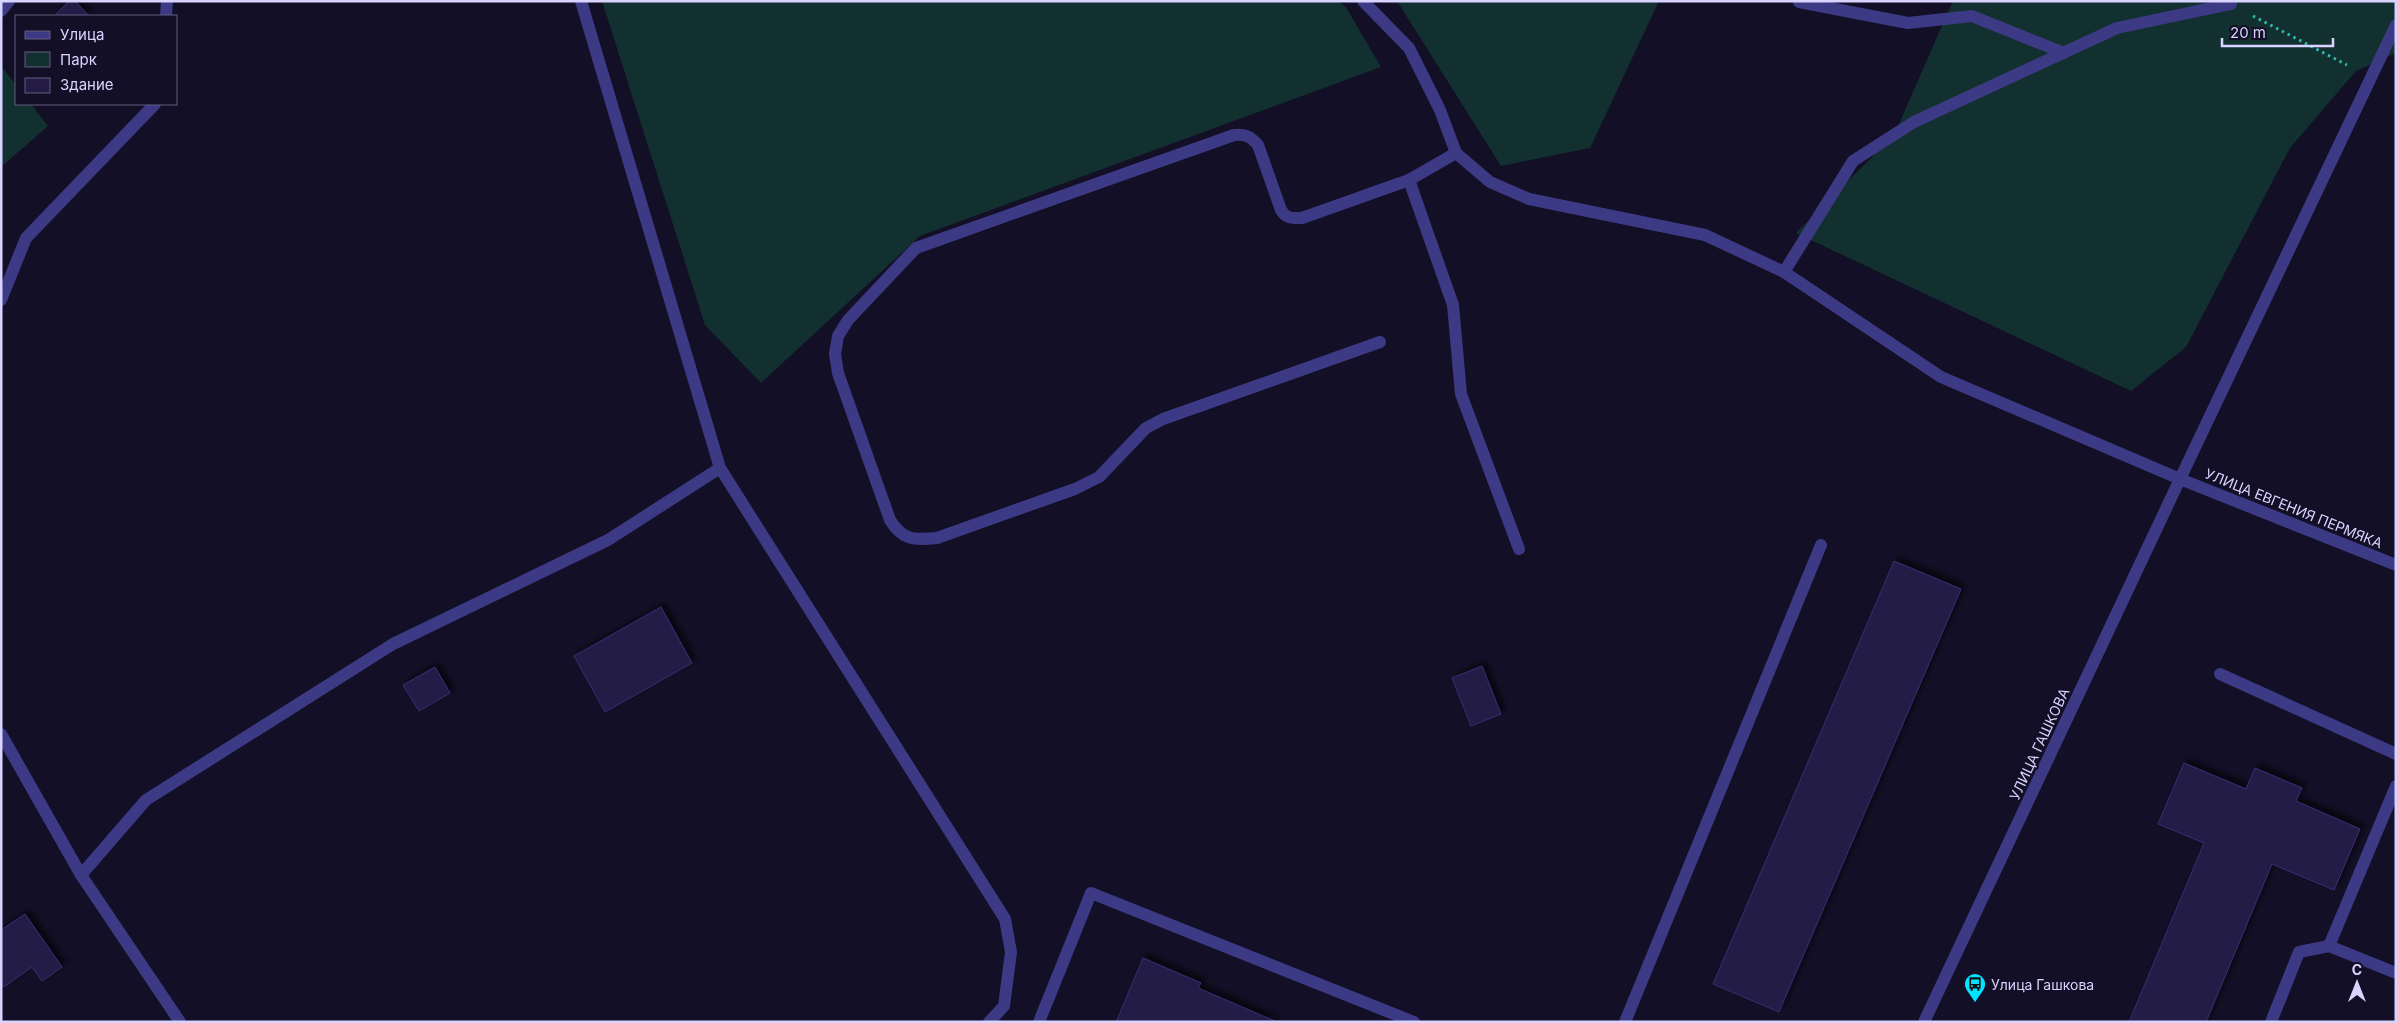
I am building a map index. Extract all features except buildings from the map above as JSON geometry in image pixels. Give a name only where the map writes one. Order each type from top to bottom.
[{"type":"street","points":[[1,11],[9,1]]},
{"type":"street","points":[[166,15],[167,1]]},
{"type":"street","points":[[582,1],[720,468],[1005,919],[1011,952],[1004,1006],[990,1022]]},
{"type":"street","points":[[1363,1],[1409,48],[1440,110],[1456,153],[1409,180],[1302,218],[1292,218],[1284,215],[1281,210],[1258,145],[1251,137],[1243,134],[1234,135],[916,248],[848,320],[838,336],[835,354],[838,373],[890,520],[898,533],[915,540],[937,538],[1075,489],[1099,477],[1146,428],[1163,419],[1380,342]]},
{"type":"street","points":[[1799,2],[1908,23],[1972,16],[2064,52]]},
{"type":"street","points":[[1784,272],[1852,161],[1914,122],[2117,28],[2231,4]]},
{"type":"street","name":"УЛИЦА ГАШКОВА","points":[[1924,1022],[2396,25]]},
{"type":"street","points":[[1,300],[26,238],[154,105]]},
{"type":"street","name":"УЛИЦА ЕВГЕНИЯ ПЕРМЯКА","points":[[1456,153],[1490,182],[1530,199],[1705,235],[1784,272],[1941,377],[2180,479],[2396,565]]},
{"type":"street","points":[[1409,180],[1453,305],[1461,394],[1519,549]]},
{"type":"street","points":[[81,874],[146,800],[393,644],[608,540],[720,468]]},
{"type":"street","points":[[1625,1022],[1821,545]]},
{"type":"street","points":[[2220,674],[2396,754]]},
{"type":"street","points":[[1,734],[81,874],[180,1022]]},
{"type":"street","points":[[2329,946],[2396,786]]},
{"type":"street","points":[[1040,1022],[1091,893],[1414,1022]]},
{"type":"street","points":[[2271,1022],[2299,952],[2329,946],[2396,973]]},
{"type":"path","points":[[2231,4],[2371,78]]},
{"type":"green space","points":[[602,1],[1338,1],[1346,7],[1381,67],[920,236],[761,383],[705,325]]},
{"type":"green space","points":[[1397,1],[1659,1],[1590,148],[1501,166]]},
{"type":"green space","points":[[1953,1],[2396,1],[2396,53],[2356,71],[2290,148],[2186,347],[2131,391],[1796,233],[1894,135]]},
{"type":"green space","points":[[1,66],[15,84],[15,105],[32,105],[48,126],[1,167]]},
{"type":"place","name":"Улица Гашкова","points":[[1975,1003]]}]
